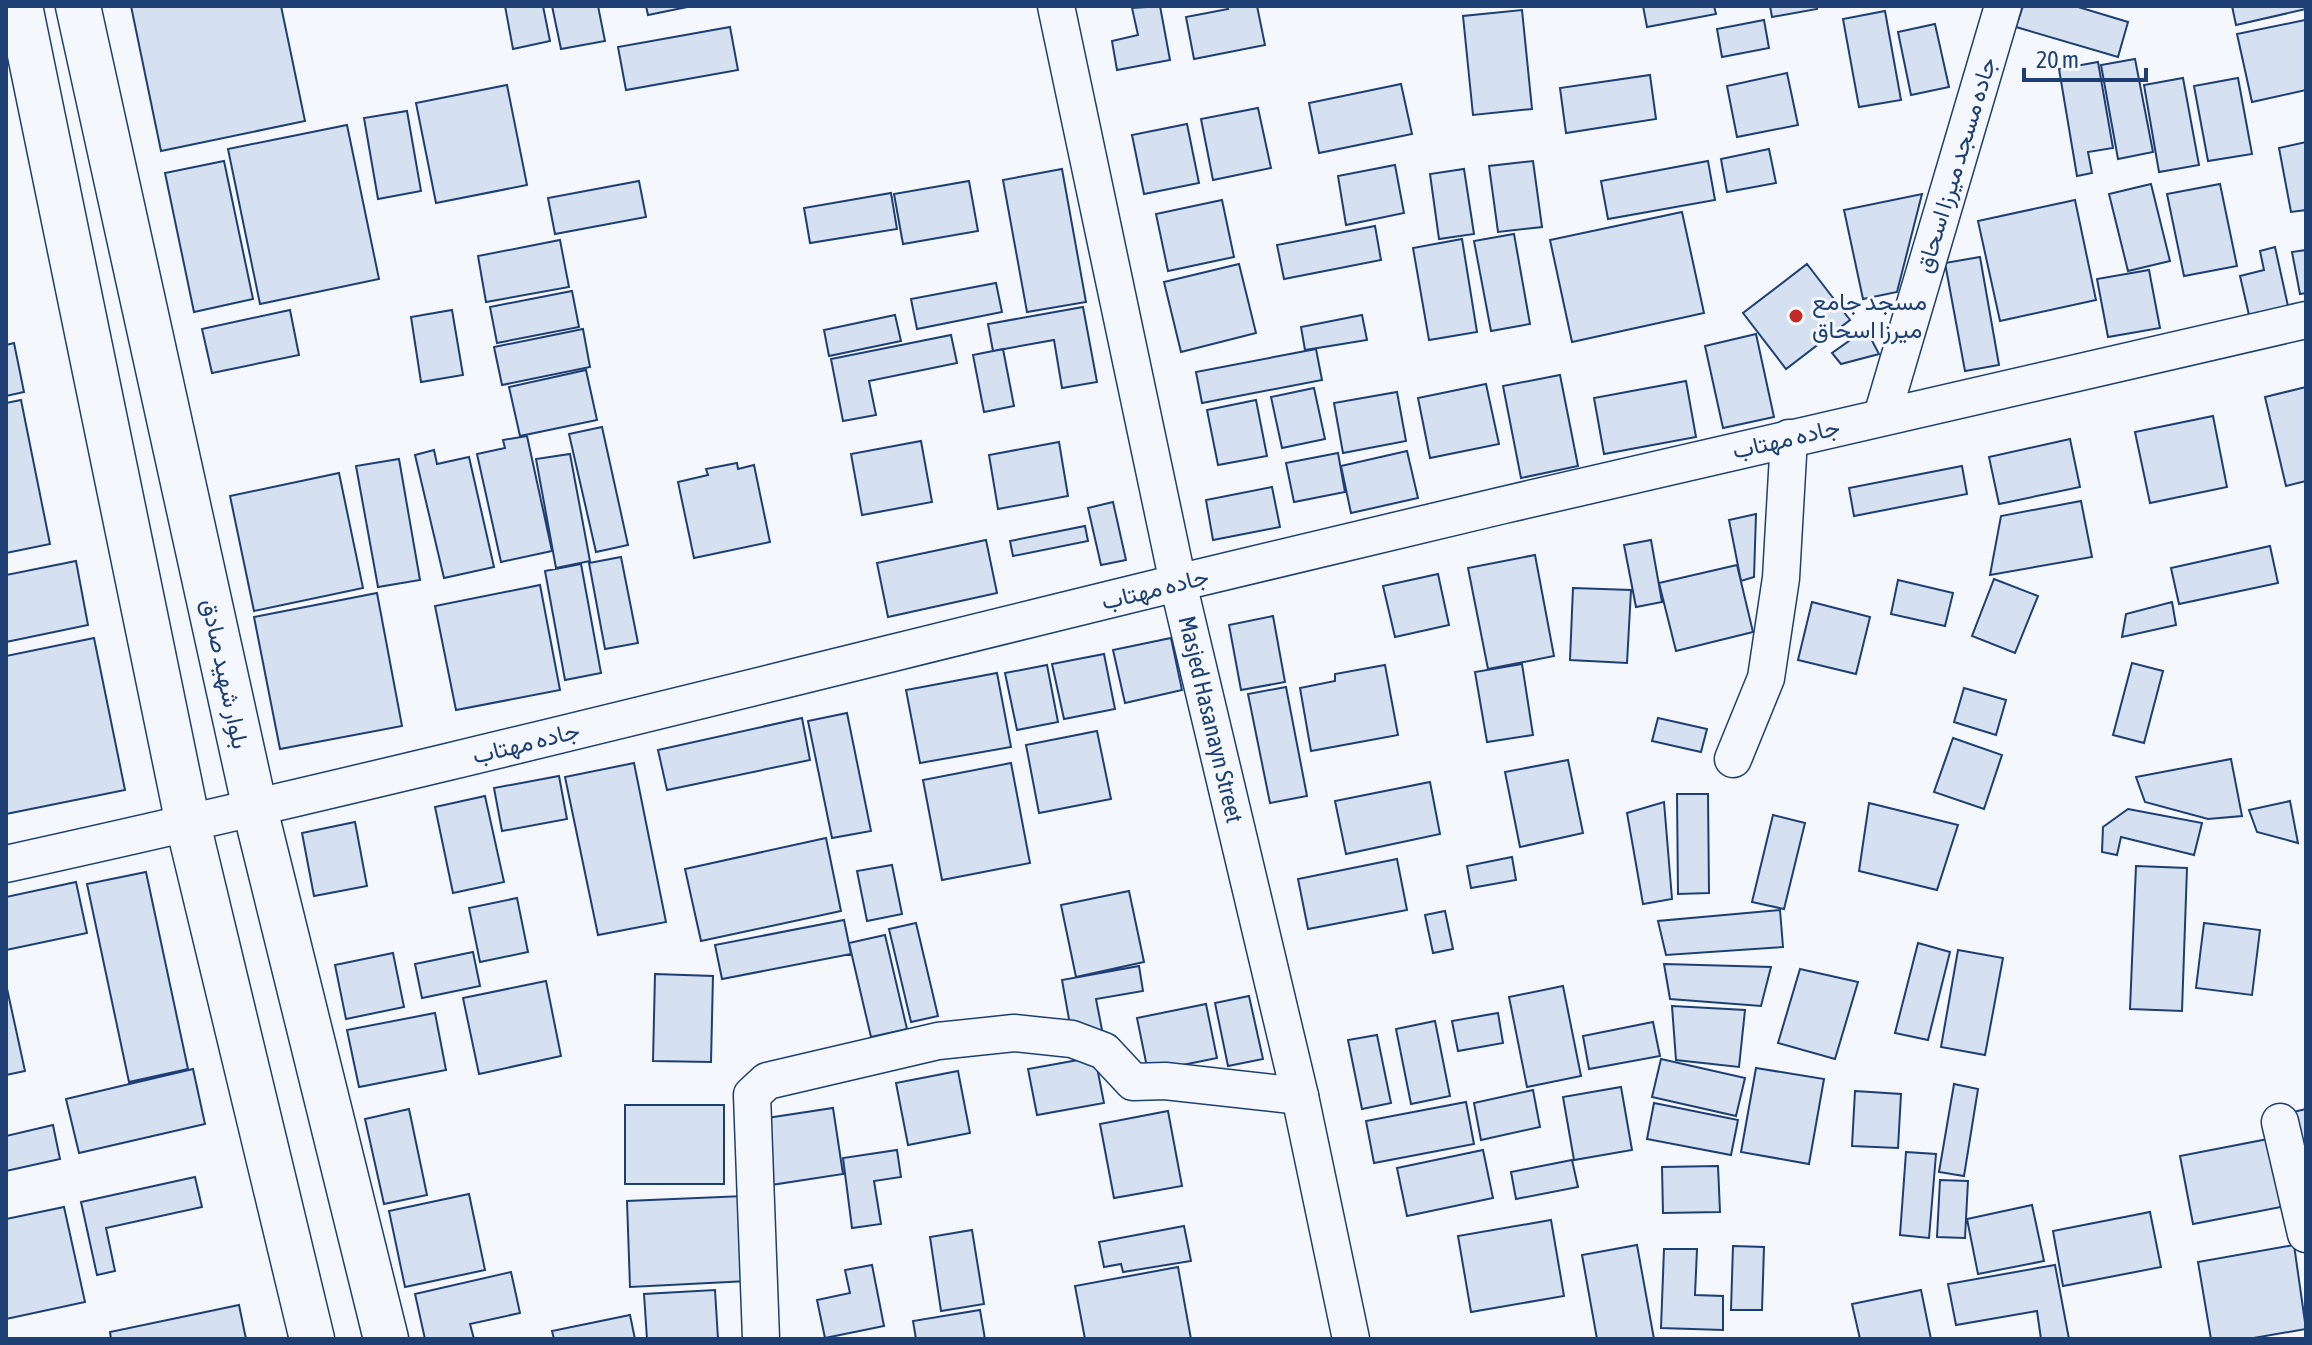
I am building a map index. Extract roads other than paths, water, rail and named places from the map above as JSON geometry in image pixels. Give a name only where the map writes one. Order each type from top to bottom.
[{"type":"main road","points":[[20,6],[188,824],[312,1339]]},
{"type":"main road","name":"بلوار شهید صادق","points":[[78,6],[255,809],[386,1339]]},
{"type":"street","name":"Masjed Hasanayn Street","points":[[1056,6],[1178,583],[1300,1096],[1351,1339]]},
{"type":"street","name":"جاده مسجد ميرزا اسحاق","points":[[1882,416],[2003,6]]},
{"type":"street","name":"جاده مهتاب","points":[[6,864],[255,809],[1178,583],[1882,416],[2306,320]]},
{"type":"street","points":[[1733,759],[1766,678],[1781,578],[1789,438]]},
{"type":"street","points":[[761,1339],[752,1095],[767,1081],[938,1041],[1014,1033],[1072,1039],[1104,1051],[1133,1082],[1165,1081],[1300,1096]]},
{"type":"street","points":[[2280,1122],[2306,1234]]},
{"type":"place","name":"مسجد جامع میرزا اسحاق","points":[[1796,316]]}]
